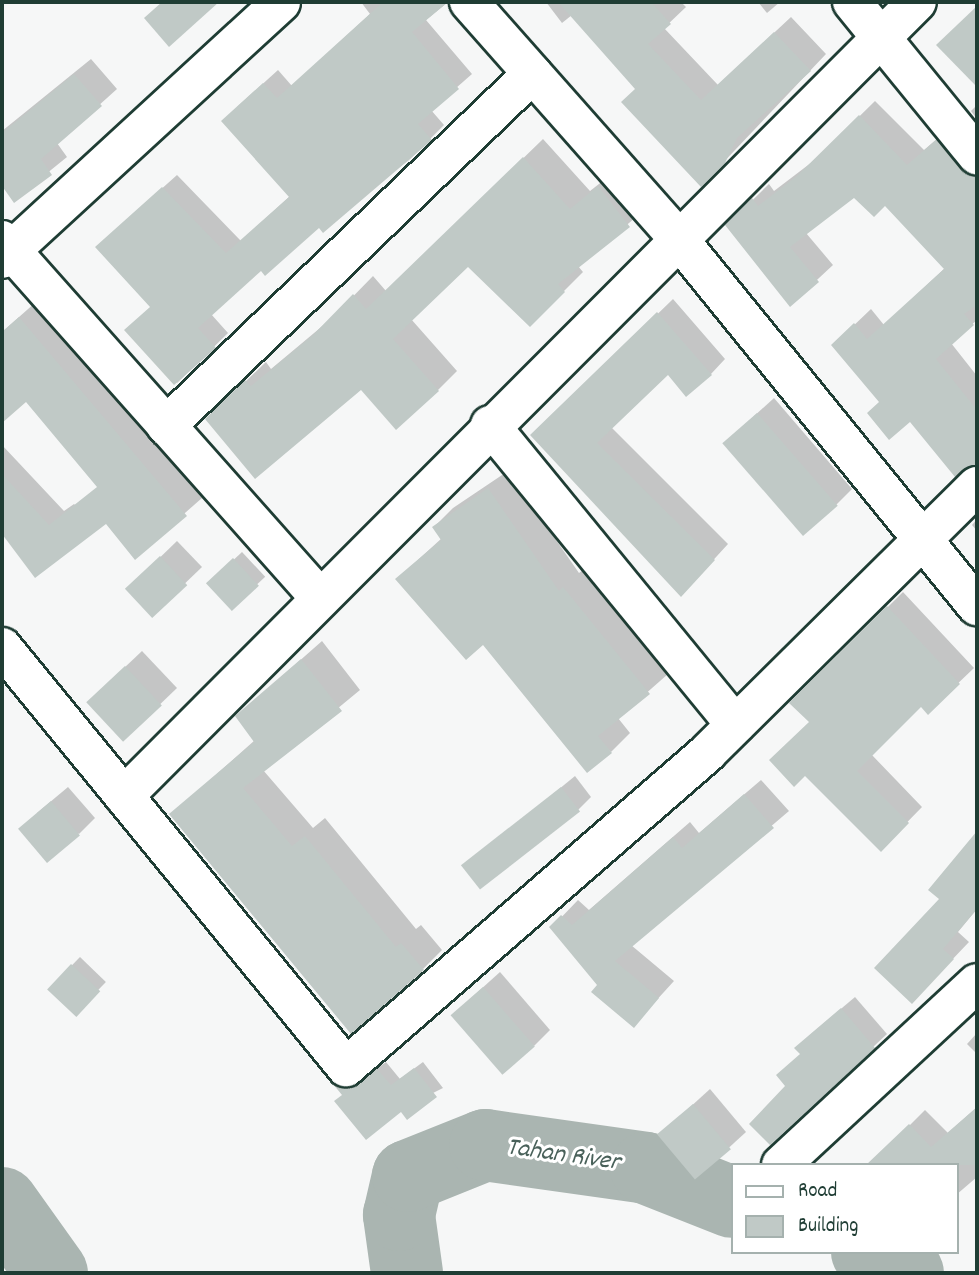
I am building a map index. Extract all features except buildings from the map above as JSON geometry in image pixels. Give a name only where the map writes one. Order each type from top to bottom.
[{"type":"street","points":[[469,2],[676,236],[977,606]]},
{"type":"street","points":[[852,2],[977,155]]},
{"type":"street","points":[[124,796],[676,236],[917,2]]},
{"type":"street","points":[[271,5],[5,250],[320,598]]},
{"type":"street","points":[[166,426],[533,74]]},
{"type":"street","points":[[490,425],[735,724]]},
{"type":"street","points":[[2,647],[345,1067],[735,724],[977,486]]},
{"type":"street","points":[[782,1163],[977,983]]},
{"type":"waterway","name":"Tahan River","points":[[407,1273],[399,1215],[408,1176],[485,1145],[646,1168],[730,1201]]},
{"type":"waterway","name":"Tahan River","points":[[2,1203],[52,1273]]},
{"type":"waterway","name":"Tahan River","points":[[871,1254],[908,1273]]}]
